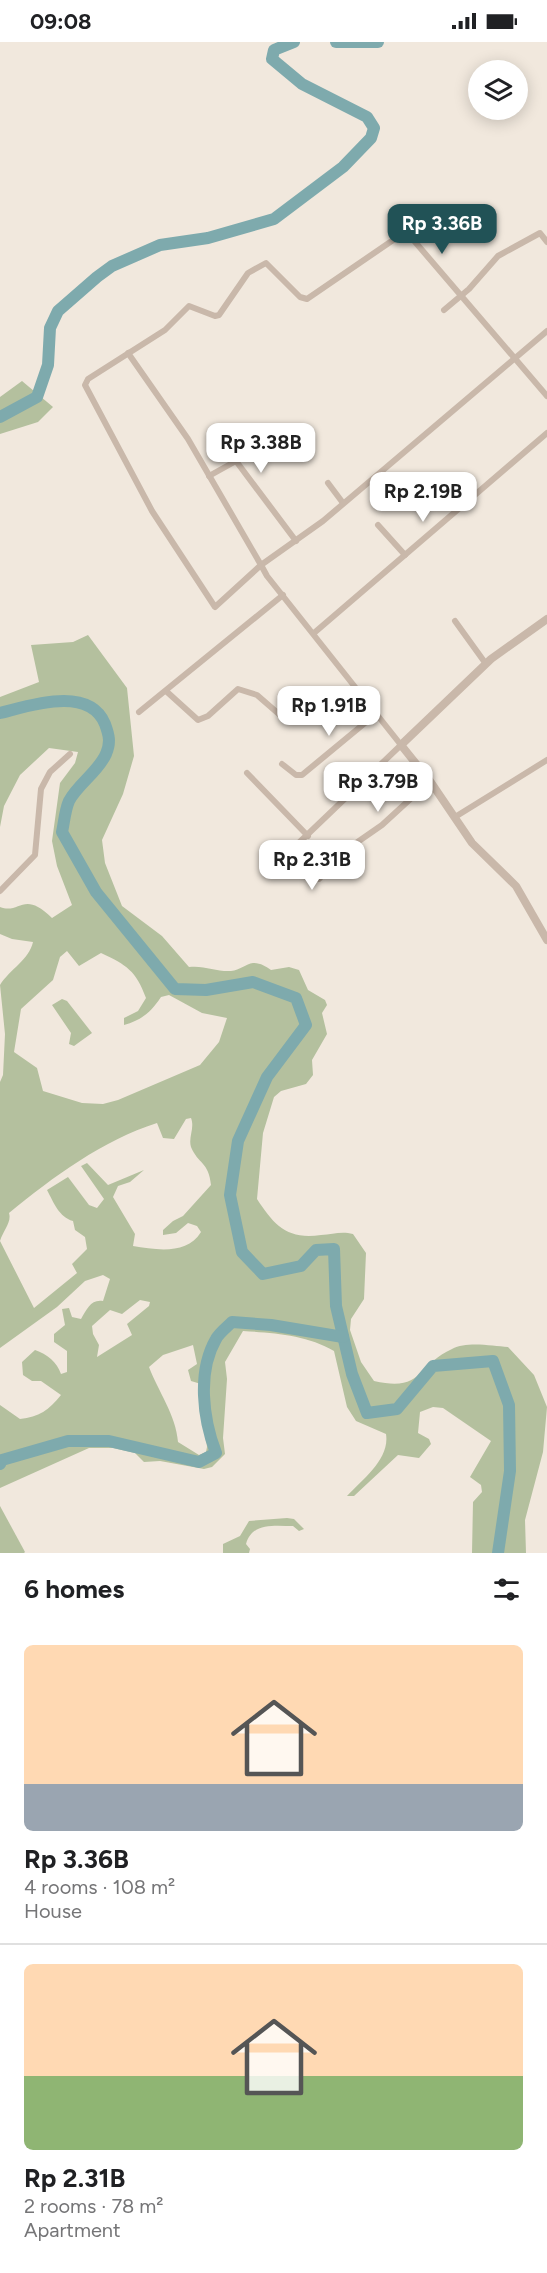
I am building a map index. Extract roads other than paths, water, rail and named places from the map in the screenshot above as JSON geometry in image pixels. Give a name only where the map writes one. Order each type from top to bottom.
[{"type":"street","points":[[444,309],[461,296],[498,256],[547,229]]},
{"type":"street","points":[[540,233],[547,242]]},
{"type":"street","points":[[547,331],[513,358],[343,503],[296,541],[261,565],[217,606],[212,606],[152,511],[85,385],[88,379],[165,330],[189,306],[215,316],[219,315],[248,273],[263,264],[269,265],[300,297],[307,299],[399,236],[405,235],[410,236],[513,358],[547,396]]},
{"type":"street","points":[[128,353],[188,439],[261,565],[430,781],[472,843],[516,886],[547,940]]},
{"type":"street","points":[[314,633],[547,433]]},
{"type":"street","points":[[209,476],[236,461],[296,541]]},
{"type":"street","points":[[327,483],[343,503]]},
{"type":"street","points":[[378,525],[405,555]]},
{"type":"street","points":[[139,712],[283,595]]},
{"type":"street","points":[[430,781],[382,825],[346,849],[319,879],[312,878],[288,854],[486,664],[516,639],[547,619]]},
{"type":"street","points":[[456,621],[486,664]]},
{"type":"street","points":[[166,691],[198,720],[208,716],[238,689],[257,695],[280,715]]},
{"type":"street","points":[[282,764],[296,775],[302,775],[376,713]]},
{"type":"street","points":[[0,891],[35,855],[41,789],[50,772],[70,754]]},
{"type":"street","points":[[455,818],[547,760]]},
{"type":"street","points":[[247,773],[308,836]]},
{"type":"waterway","points":[[0,417],[37,397],[48,365],[50,328],[58,311],[97,277],[112,266],[160,245],[208,238],[274,219],[343,167],[371,138],[374,128],[367,117],[302,84],[272,59],[274,50],[294,42]]},
{"type":"waterway","points":[[336,42],[378,42]]},
{"type":"waterway","points":[[0,713],[42,703],[72,702],[86,705],[97,712],[105,724],[109,739],[106,754],[69,801],[62,832],[96,892],[175,989],[206,990],[253,982],[296,998],[306,1025],[267,1077],[238,1141],[230,1195],[242,1252],[263,1274],[301,1266],[316,1250],[334,1249],[336,1306],[352,1374],[367,1413],[397,1409],[433,1366],[493,1361],[509,1405],[510,1471],[498,1553]]},
{"type":"waterway","points":[[0,1464],[2,1460],[68,1441],[109,1441],[199,1462],[216,1453],[205,1411],[206,1366],[216,1339],[232,1322],[271,1325],[343,1337]]}]
